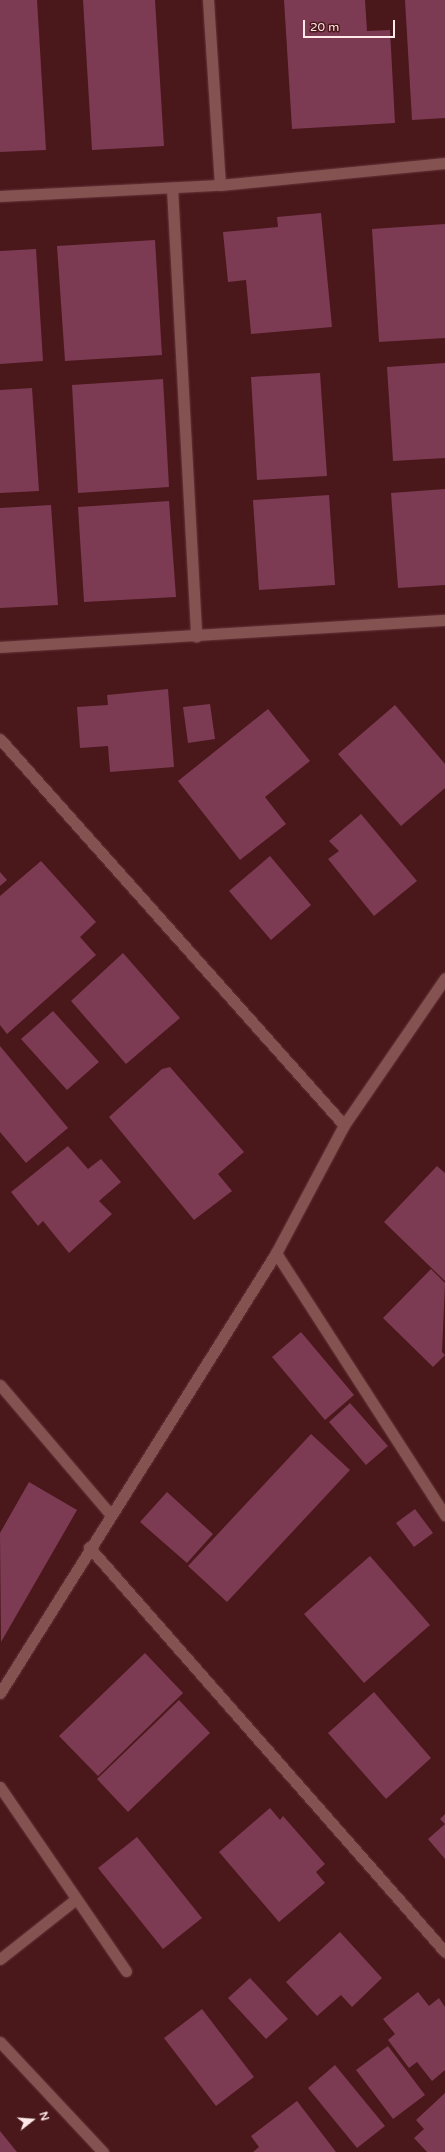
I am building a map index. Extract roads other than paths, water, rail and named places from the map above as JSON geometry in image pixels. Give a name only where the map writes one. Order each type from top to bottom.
[{"type":"street","points":[[208,0],[220,185]]},
{"type":"street","points":[[0,196],[220,185],[445,163]]},
{"type":"street","points":[[172,188],[196,636]]},
{"type":"street","points":[[0,647],[445,620]]},
{"type":"street","points":[[0,739],[344,1125]]},
{"type":"street","points":[[0,1693],[89,1547],[276,1253],[344,1125],[445,978]]},
{"type":"street","points":[[276,1253],[445,1515]]},
{"type":"street","points":[[0,1385],[110,1514]]},
{"type":"street","points":[[89,1547],[445,1952]]},
{"type":"street","points":[[0,1787],[126,1971]]},
{"type":"street","points":[[0,1959],[76,1899]]},
{"type":"street","points":[[0,2042],[103,2152]]}]
